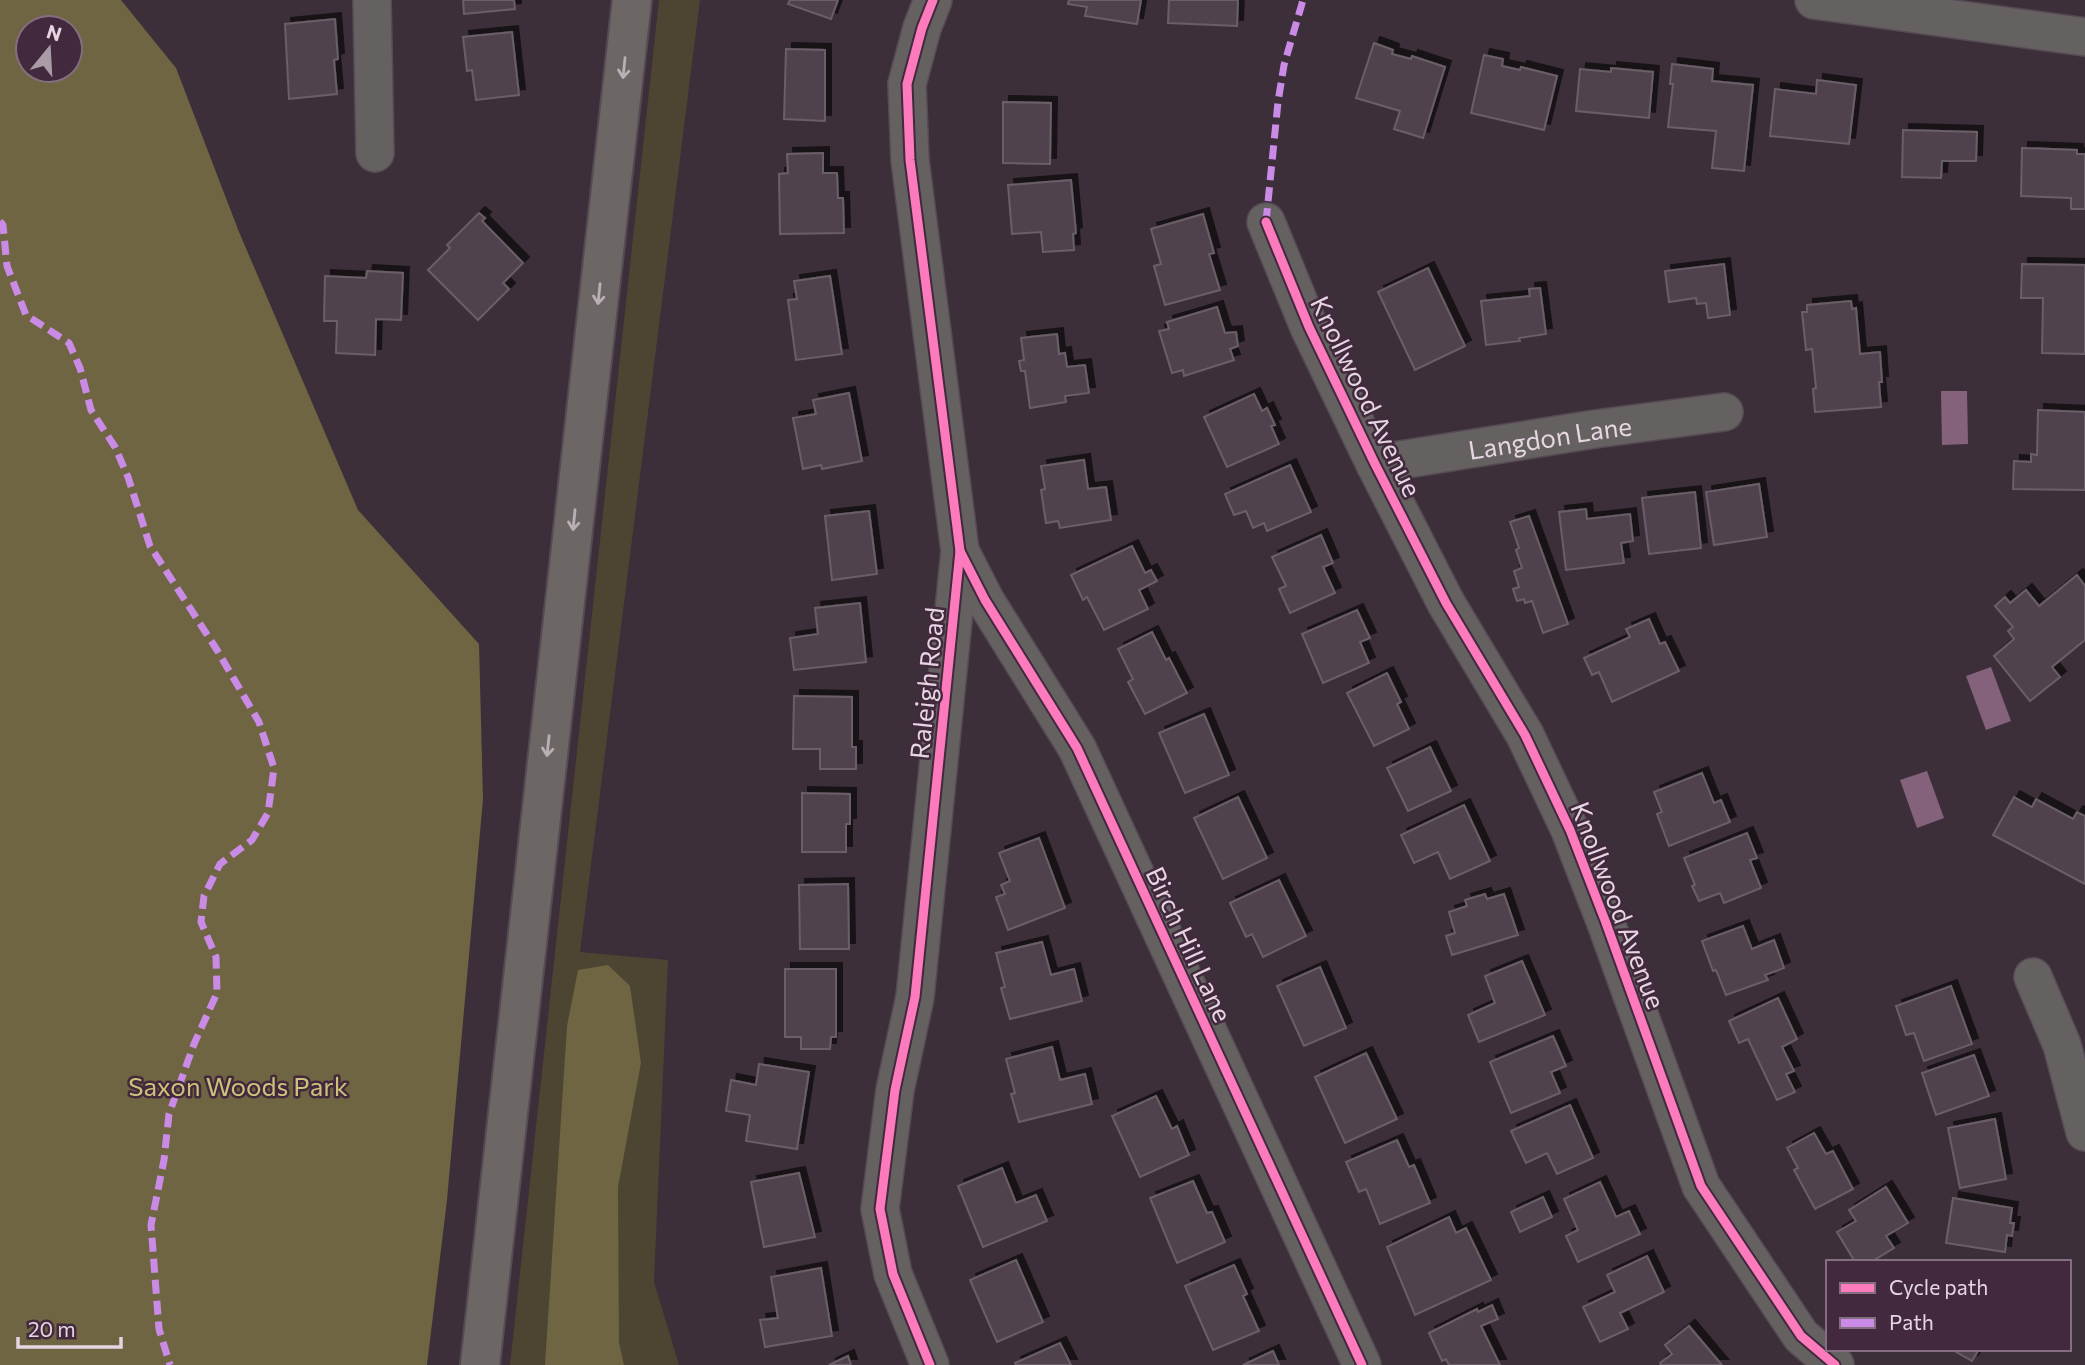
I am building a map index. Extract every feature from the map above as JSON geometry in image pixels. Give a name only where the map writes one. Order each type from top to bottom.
[{"type":"highway","points":[[480,1365],[632,0]]},
{"type":"street","points":[[372,0],[375,153]]},
{"type":"street","name":"Raleigh Road","points":[[930,1365],[893,1274],[880,1209],[895,1090],[915,997],[960,551],[910,160],[908,84],[922,28],[933,0]]},
{"type":"street","points":[[1814,0],[2085,37]]},
{"type":"street","name":"Knollwood Avenue","points":[[1265,222],[1309,327],[1375,464],[1446,603],[1525,735],[1570,830],[1701,1186],[1801,1336],[1835,1365]]},
{"type":"street","name":"Langdon Lane","points":[[1375,464],[1595,429],[1724,412]]},
{"type":"street","name":"Birch Hill Lane","points":[[960,551],[985,600],[1077,748],[1362,1365]]},
{"type":"street","points":[[2032,977],[2062,1045],[2085,1132]]},
{"type":"shaded area","points":[[659,0],[700,0],[580,952],[668,960],[654,1282],[679,1365],[510,1365]]},
{"type":"shaded area","points":[[1941,391],[1967,391],[1968,444],[1942,445]]},
{"type":"shaded area","points":[[1991,667],[2011,721],[1986,730],[1966,676]]},
{"type":"shaded area","points":[[1927,771],[1944,818],[1917,828],[1900,780]]},
{"type":"green space","name":"Saxon Woods Park","points":[[0,0],[121,0],[176,68],[239,232],[358,510],[479,644],[483,799],[447,1200],[427,1365],[0,1365]]},
{"type":"green space","points":[[608,965],[630,986],[641,1063],[618,1187],[619,1343],[624,1365],[545,1365],[567,1026],[578,970]]},
{"type":"building","points":[[463,0],[514,0],[515,9],[464,14]]},
{"type":"building","points":[[790,0],[838,0],[831,19],[788,4]]},
{"type":"building","points":[[1069,0],[1141,0],[1137,24],[1085,16],[1087,7],[1068,4]]},
{"type":"building","points":[[1169,0],[1238,0],[1237,26],[1168,23]]},
{"type":"building","points":[[335,19],[337,94],[289,99],[285,24]]},
{"type":"building","points":[[512,32],[519,95],[476,100],[472,70],[467,71],[463,37]]},
{"type":"building","points":[[1374,43],[1393,50],[1392,54],[1411,59],[1412,56],[1445,67],[1423,138],[1394,129],[1400,111],[1356,98]]},
{"type":"building","points":[[786,49],[825,50],[825,121],[784,119]]},
{"type":"building","points":[[1484,55],[1503,59],[1502,66],[1520,70],[1521,67],[1557,76],[1544,130],[1471,113]]},
{"type":"building","points":[[1672,64],[1713,69],[1712,81],[1753,85],[1744,171],[1712,168],[1716,131],[1668,127],[1673,84],[1670,84]]},
{"type":"building","points":[[1611,68],[1653,72],[1649,118],[1576,111],[1580,69],[1611,72]]},
{"type":"building","points":[[1817,80],[1856,85],[1849,144],[1770,136],[1775,89],[1816,94]]},
{"type":"building","points":[[1003,102],[1051,103],[1050,164],[1003,163]]},
{"type":"building","points":[[1903,130],[1977,132],[1976,161],[1942,161],[1941,178],[1902,177]]},
{"type":"building","points":[[2022,148],[2077,150],[2077,154],[2085,154],[2085,209],[2071,209],[2071,198],[2021,196]]},
{"type":"building","points":[[823,153],[823,173],[837,173],[838,198],[843,198],[844,233],[780,234],[779,174],[788,173],[787,154]]},
{"type":"building","points":[[1071,180],[1076,233],[1073,234],[1074,250],[1043,252],[1041,232],[1012,234],[1008,185]]},
{"type":"building","points":[[479,213],[485,218],[482,221],[523,263],[503,283],[509,289],[478,320],[428,270],[450,248],[447,245]]},
{"type":"building","points":[[1203,214],[1214,253],[1209,254],[1220,290],[1165,305],[1154,266],[1161,264],[1151,229]]},
{"type":"building","points":[[1724,264],[1730,315],[1708,318],[1706,303],[1697,304],[1696,298],[1669,302],[1665,271]]},
{"type":"building","points":[[2022,264],[2085,265],[2085,354],[2042,353],[2043,298],[2021,298]]},
{"type":"building","points":[[1428,268],[1465,346],[1415,370],[1378,292]]},
{"type":"building","points":[[367,271],[403,273],[401,320],[376,319],[375,355],[336,353],[337,321],[324,321],[325,276],[366,278]]},
{"type":"building","points":[[830,276],[842,354],[796,360],[788,300],[797,299],[794,281]]},
{"type":"building","points":[[1540,288],[1546,334],[1519,338],[1520,341],[1486,345],[1481,301],[1530,296],[1529,289]]},
{"type":"building","points":[[1851,301],[1852,309],[1856,308],[1860,354],[1880,352],[1881,407],[1815,412],[1813,389],[1816,388],[1812,349],[1806,350],[1802,312],[1807,312],[1807,305]]},
{"type":"building","points":[[1217,307],[1225,333],[1236,332],[1238,346],[1230,349],[1234,360],[1184,376],[1183,370],[1172,373],[1159,331],[1169,329],[1167,322]]},
{"type":"building","points":[[1057,334],[1059,354],[1065,353],[1067,367],[1085,365],[1089,393],[1065,396],[1066,402],[1030,408],[1025,371],[1021,371],[1019,361],[1024,360],[1021,338]]},
{"type":"building","points":[[849,393],[862,461],[822,469],[821,465],[803,469],[793,418],[816,414],[813,400]]},
{"type":"building","points":[[1254,394],[1262,411],[1267,408],[1275,425],[1271,426],[1279,444],[1227,467],[1204,417]]},
{"type":"building","points":[[2038,410],[2085,412],[2085,490],[2013,489],[2014,461],[2031,462],[2031,454],[2037,455]]},
{"type":"building","points":[[1084,460],[1088,489],[1106,487],[1111,520],[1060,528],[1058,521],[1046,523],[1041,466]]},
{"type":"building","points":[[1290,465],[1311,512],[1267,531],[1264,523],[1253,528],[1246,511],[1234,515],[1225,494]]},
{"type":"building","points":[[1759,484],[1767,537],[1714,545],[1706,492]]},
{"type":"building","points":[[1695,492],[1701,548],[1649,554],[1642,498]]},
{"type":"building","points":[[1586,509],[1587,519],[1630,514],[1633,541],[1621,543],[1624,563],[1566,570],[1559,512]]},
{"type":"building","points":[[869,511],[877,574],[832,580],[825,516]]},
{"type":"building","points":[[1529,516],[1568,624],[1543,633],[1532,601],[1517,601],[1513,589],[1519,587],[1514,571],[1522,568],[1516,550],[1519,548],[1510,522]]},
{"type":"building","points":[[1321,535],[1333,563],[1323,567],[1335,593],[1290,613],[1279,589],[1286,586],[1272,557]]},
{"type":"building","points":[[1132,546],[1145,573],[1151,570],[1157,581],[1139,590],[1148,609],[1104,630],[1087,597],[1083,600],[1071,575]]},
{"type":"building","points":[[2077,575],[2085,586],[2085,640],[2052,667],[2060,677],[2030,701],[1994,656],[2014,639],[2008,631],[2013,627],[1995,606],[2005,597],[2010,603],[2026,590],[2039,606]]},
{"type":"building","points":[[860,603],[866,662],[794,670],[790,638],[818,634],[815,608]]},
{"type":"building","points":[[1357,610],[1370,638],[1360,642],[1369,663],[1323,683],[1302,634]]},
{"type":"building","points":[[1649,619],[1660,644],[1665,642],[1679,671],[1612,702],[1599,672],[1592,675],[1584,658],[1630,637],[1626,629]]},
{"type":"building","points":[[1152,632],[1187,693],[1145,714],[1128,682],[1133,679],[1118,649]]},
{"type":"building","points":[[1387,673],[1401,702],[1397,704],[1409,729],[1374,746],[1347,693]]},
{"type":"building","points":[[794,696],[852,697],[852,747],[856,747],[856,769],[820,769],[820,749],[793,749]]},
{"type":"building","points":[[1204,714],[1229,775],[1185,793],[1159,733]]},
{"type":"building","points":[[1430,747],[1451,791],[1408,811],[1387,768]]},
{"type":"building","points":[[1702,773],[1714,803],[1721,800],[1730,822],[1669,846],[1657,814],[1662,812],[1654,792]]},
{"type":"building","points":[[802,793],[850,794],[846,852],[802,852]]},
{"type":"building","points":[[1238,797],[1267,858],[1223,879],[1194,818]]},
{"type":"building","points":[[2014,797],[2032,807],[2036,799],[2073,819],[2077,812],[2085,816],[2085,884],[1993,835]]},
{"type":"building","points":[[1464,805],[1490,861],[1450,879],[1438,852],[1414,863],[1401,835]]},
{"type":"building","points":[[1747,833],[1757,858],[1750,860],[1761,888],[1724,903],[1720,893],[1699,901],[1684,858]]},
{"type":"building","points":[[1039,838],[1065,908],[1008,930],[996,897],[1005,894],[1001,885],[1010,881],[999,853]]},
{"type":"building","points":[[1279,880],[1306,936],[1263,957],[1252,934],[1246,937],[1230,903]]},
{"type":"building","points":[[848,884],[849,949],[800,949],[799,885]]},
{"type":"building","points":[[1485,894],[1487,899],[1504,894],[1518,935],[1452,955],[1446,936],[1455,933],[1449,912],[1467,906],[1465,900]]},
{"type":"building","points":[[1743,926],[1752,949],[1774,940],[1784,968],[1765,975],[1768,980],[1726,995],[1716,970],[1713,971],[1702,941]]},
{"type":"building","points":[[1042,942],[1051,975],[1074,969],[1082,1001],[1010,1019],[1001,988],[1005,987],[996,953]]},
{"type":"building","points":[[1522,961],[1545,1015],[1479,1042],[1468,1015],[1495,1003],[1485,976]]},
{"type":"building","points":[[1320,967],[1346,1028],[1304,1046],[1277,986]]},
{"type":"building","points":[[785,969],[836,969],[836,1037],[831,1037],[830,1049],[801,1049],[801,1037],[785,1037]]},
{"type":"building","points":[[1951,986],[1972,1044],[1924,1061],[1914,1033],[1906,1035],[1896,1006]]},
{"type":"building","points":[[1778,998],[1797,1039],[1782,1047],[1794,1071],[1786,1074],[1795,1092],[1777,1100],[1748,1039],[1739,1043],[1729,1021]]},
{"type":"building","points":[[1553,1036],[1566,1066],[1551,1072],[1560,1093],[1511,1113],[1490,1062]]},
{"type":"building","points":[[1052,1047],[1060,1080],[1085,1074],[1092,1104],[1019,1122],[1011,1094],[1015,1093],[1006,1059]]},
{"type":"building","points":[[1366,1053],[1397,1119],[1345,1143],[1315,1077]]},
{"type":"building","points":[[1974,1055],[1989,1096],[1936,1115],[1922,1073]]},
{"type":"building","points":[[759,1064],[809,1072],[797,1149],[746,1141],[750,1115],[726,1111],[731,1080],[756,1085]]},
{"type":"building","points":[[1156,1096],[1172,1129],[1177,1126],[1189,1155],[1140,1177],[1112,1116]]},
{"type":"building","points":[[1570,1105],[1593,1158],[1557,1174],[1547,1153],[1526,1163],[1511,1131]]},
{"type":"building","points":[[1995,1119],[2006,1179],[1960,1188],[1948,1128]]},
{"type":"building","points":[[1814,1133],[1826,1154],[1833,1151],[1853,1189],[1815,1209],[1794,1170],[1798,1168],[1787,1148]]},
{"type":"building","points":[[1397,1140],[1409,1167],[1414,1165],[1430,1203],[1380,1224],[1366,1189],[1359,1192],[1346,1162]]},
{"type":"building","points":[[1002,1168],[1016,1203],[1036,1195],[1047,1221],[983,1247],[958,1186]]},
{"type":"building","points":[[799,1173],[815,1237],[764,1247],[751,1182]]},
{"type":"building","points":[[1193,1181],[1207,1213],[1212,1212],[1225,1242],[1177,1263],[1150,1198]]},
{"type":"building","points":[[1600,1182],[1616,1217],[1629,1211],[1640,1234],[1578,1262],[1566,1236],[1578,1230],[1564,1199]]},
{"type":"building","points":[[1886,1187],[1908,1223],[1886,1236],[1894,1248],[1874,1260],[1854,1260],[1837,1232],[1856,1221],[1849,1210]]},
{"type":"building","points":[[1543,1197],[1552,1217],[1520,1232],[1511,1212]]},
{"type":"building","points":[[1953,1198],[2012,1208],[2012,1236],[2007,1235],[2005,1252],[1946,1243]]},
{"type":"building","points":[[1449,1217],[1456,1233],[1466,1228],[1491,1280],[1415,1315],[1387,1247]]},
{"type":"building","points":[[1647,1256],[1664,1292],[1620,1313],[1628,1329],[1600,1342],[1583,1307],[1615,1292],[1607,1275]]},
{"type":"building","points":[[1016,1260],[1043,1322],[997,1342],[970,1280]]},
{"type":"building","points":[[1234,1265],[1247,1294],[1243,1296],[1259,1331],[1213,1350],[1185,1286]]},
{"type":"building","points":[[821,1268],[832,1336],[765,1347],[760,1320],[778,1318],[771,1277]]},
{"type":"building","points":[[1492,1305],[1498,1319],[1481,1326],[1500,1365],[1449,1365],[1446,1359],[1442,1361],[1429,1333],[1477,1309],[1478,1312]]},
{"type":"building","points":[[1689,1326],[1722,1365],[1661,1365],[1660,1363],[1672,1354],[1665,1345]]},
{"type":"building","points":[[1060,1343],[1071,1365],[1015,1363]]},
{"type":"building","points":[[1273,1351],[1279,1365],[1243,1365]]},
{"type":"building","points":[[1954,1351],[1978,1351],[1972,1361]]},
{"type":"building","points":[[848,1356],[851,1365],[829,1365]]},
{"type":"marked path","points":[[1266,222],[1284,65],[1303,0]]},
{"type":"marked path","points":[[0,221],[3,225],[7,266],[26,315],[69,343],[80,368],[91,410],[115,447],[128,477],[150,546],[217,650],[259,722],[274,768],[268,813],[252,840],[220,864],[204,896],[201,922],[216,957],[217,993],[194,1044],[169,1114],[164,1160],[151,1225],[159,1329],[170,1365]]},
{"type":"cycle path","points":[[930,1365],[893,1274],[880,1209],[895,1090],[915,997],[960,551],[910,160],[907,84],[922,28],[933,0]]},
{"type":"cycle path","points":[[1266,222],[1309,327],[1375,464],[1446,603],[1525,735],[1570,830],[1701,1186],[1801,1336],[1835,1365]]},
{"type":"cycle path","points":[[960,551],[985,600],[1077,748],[1362,1365]]}]
